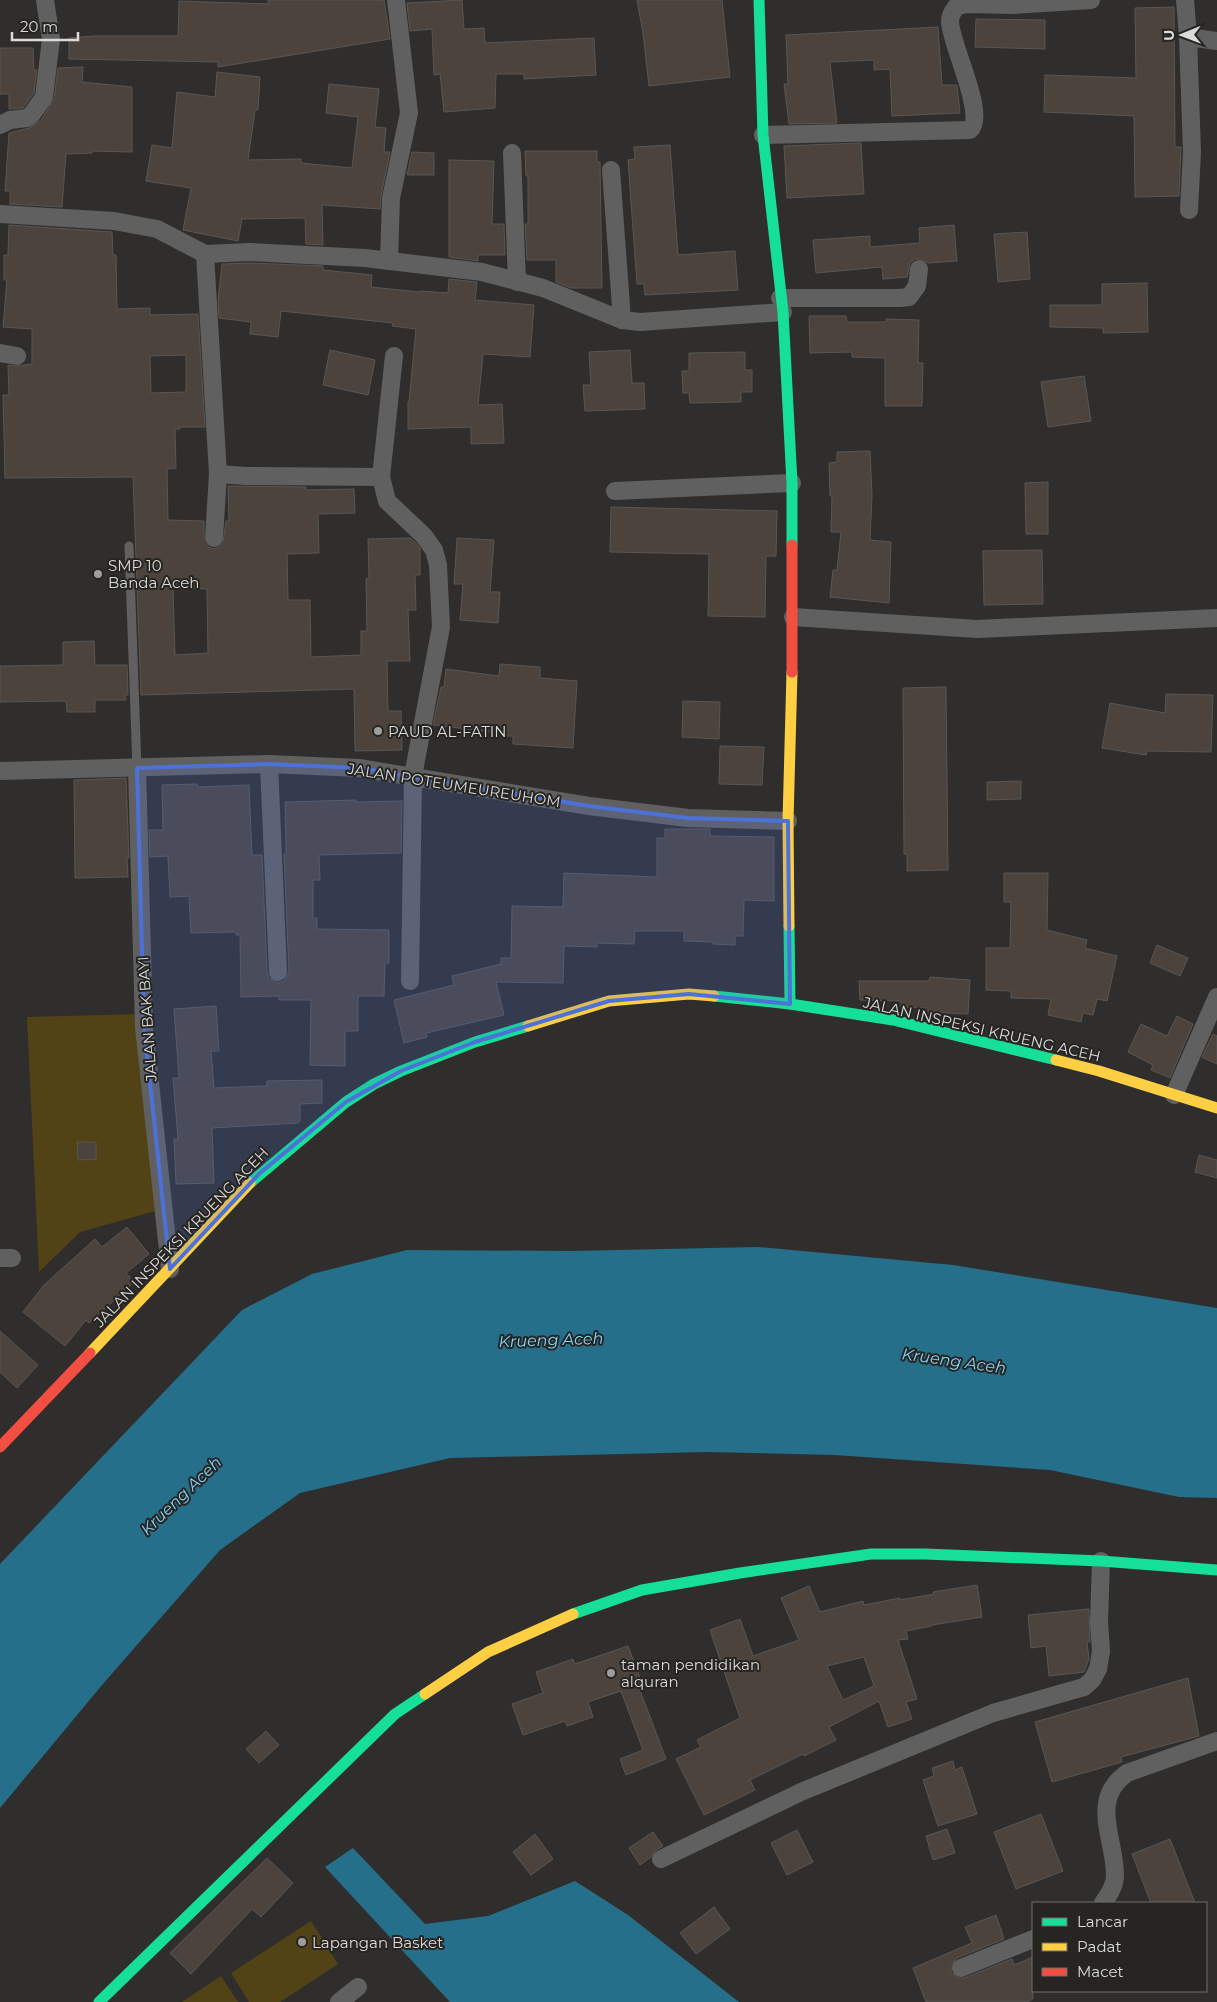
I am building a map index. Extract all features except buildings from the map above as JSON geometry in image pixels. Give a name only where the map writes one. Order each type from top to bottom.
[{"type":"street","points":[[0,125],[10,120],[27,118],[44,97],[50,38],[45,0]]},
{"type":"street","points":[[389,261],[391,198],[409,113],[396,0]]},
{"type":"street","points":[[759,0],[763,135],[781,305],[792,483],[793,617],[788,821],[790,1004]]},
{"type":"street","points":[[763,135],[970,130],[973,126],[974,115],[970,87],[954,43],[950,21],[951,14],[956,7],[966,4],[1013,5],[1091,0]]},
{"type":"street","points":[[1185,0],[1192,152],[1190,210]]},
{"type":"street","points":[[1188,37],[1217,41]]},
{"type":"street","points":[[512,153],[518,282]]},
{"type":"street","points":[[611,170],[622,320]]},
{"type":"street","points":[[0,214],[114,221],[157,229],[205,254],[250,252],[389,261],[482,272],[543,288],[622,320],[640,322],[781,305],[908,297],[917,286],[919,269]]},
{"type":"street","points":[[205,254],[218,474],[214,538]]},
{"type":"street","points":[[394,356],[381,477],[387,501],[424,536],[434,550],[438,565],[441,627],[413,776],[410,981]]},
{"type":"street","points":[[218,474],[381,477]]},
{"type":"street","points":[[615,491],[792,483]]},
{"type":"street","points":[[793,617],[978,628],[1217,618]]},
{"type":"street","points":[[269,764],[278,972]]},
{"type":"street","name":"JALAN POTEUMEUREUHOM","points":[[0,771],[269,764],[359,768],[589,806],[688,818],[788,821]]},
{"type":"street","name":"JALAN BAK BAYI","points":[[137,768],[144,1027],[170,1269]]},
{"type":"street","name":"JALAN INSPEKSI KRUENG ACEH","points":[[0,1447],[259,1174],[346,1102],[374,1084],[401,1071],[475,1042],[609,1001],[689,994],[790,1004],[893,1020],[1099,1071],[1217,1108]]},
{"type":"street","points":[[1174,1095],[1217,997]]},
{"type":"street","points":[[99,2002],[395,1714],[488,1652],[560,1618],[642,1590],[740,1573],[871,1554],[925,1554],[1101,1561],[1217,1570]]},
{"type":"street","points":[[661,1859],[801,1792],[993,1714],[1084,1687],[1092,1680],[1098,1669],[1101,1651],[1099,1623],[1101,1561]]},
{"type":"street","points":[[1104,1902],[1112,1890],[1115,1876],[1106,1812],[1112,1788],[1127,1773],[1217,1741]]},
{"type":"street","points":[[961,1968],[1032,1939]]},
{"type":"street","points":[[339,2002],[358,1987]]},
{"type":"lane","points":[[129,546],[137,768]]},
{"type":"highlighted area","points":[[269,764],[359,768],[589,806],[688,818],[788,821],[790,1004],[689,994],[609,1001],[475,1042],[401,1071],[346,1102],[259,1174],[170,1269],[144,1027],[137,768]]},
{"type":"shaded area","points":[[140,1014],[159,1210],[80,1232],[39,1272],[27,1017]]},
{"type":"shaded area","name":"Lapangan Basket","points":[[311,1921],[338,1964],[280,2002],[249,2002],[231,1973]]},
{"type":"shaded area","points":[[221,1976],[238,2002],[182,2002]]},
{"type":"water","name":"Krueng Aceh","points":[[758,1247],[953,1265],[1217,1308],[1217,1498],[1179,1497],[1050,1470],[835,1455],[706,1452],[450,1458],[300,1493],[220,1550],[102,1685],[0,1808],[0,1564],[242,1310],[312,1274],[407,1250],[571,1251]]},
{"type":"water","points":[[353,1848],[425,1924],[488,1916],[575,1881],[628,1915],[739,2002],[450,2002],[325,1867]]},
{"type":"traffic: fast","points":[[759,0],[763,135],[783,312],[792,483],[792,545]]},
{"type":"traffic: fast","points":[[789,926],[790,1004]]},
{"type":"traffic: fast","points":[[714,996],[790,1004],[893,1020],[1056,1060]]},
{"type":"traffic: fast","points":[[250,1183],[346,1102],[374,1084],[401,1071],[475,1042],[528,1026]]},
{"type":"traffic: fast","points":[[573,1614],[642,1590],[740,1573],[871,1554],[925,1554],[1101,1561],[1217,1570]]},
{"type":"traffic: fast","points":[[99,2002],[395,1714],[425,1694]]},
{"type":"traffic: slow","points":[[789,926],[788,821],[792,672]]},
{"type":"traffic: slow","points":[[528,1026],[609,1001],[689,994],[714,996]]},
{"type":"traffic: slow","points":[[1056,1060],[1099,1071],[1217,1108]]},
{"type":"traffic: slow","points":[[90,1353],[250,1183]]},
{"type":"traffic: slow","points":[[425,1694],[488,1652],[573,1614]]},
{"type":"traffic: jam","points":[[792,545],[792,672]]},
{"type":"traffic: jam","points":[[0,1447],[90,1353]]},
{"type":"place","name":"SMP 10 Banda Aceh","points":[[98,574]]},
{"type":"place","name":"PAUD AL-FATIN","points":[[378,731]]},
{"type":"place","name":"taman pendidikan alquran","points":[[611,1673]]},
{"type":"place","name":"Lapangan Basket","points":[[302,1942]]}]
